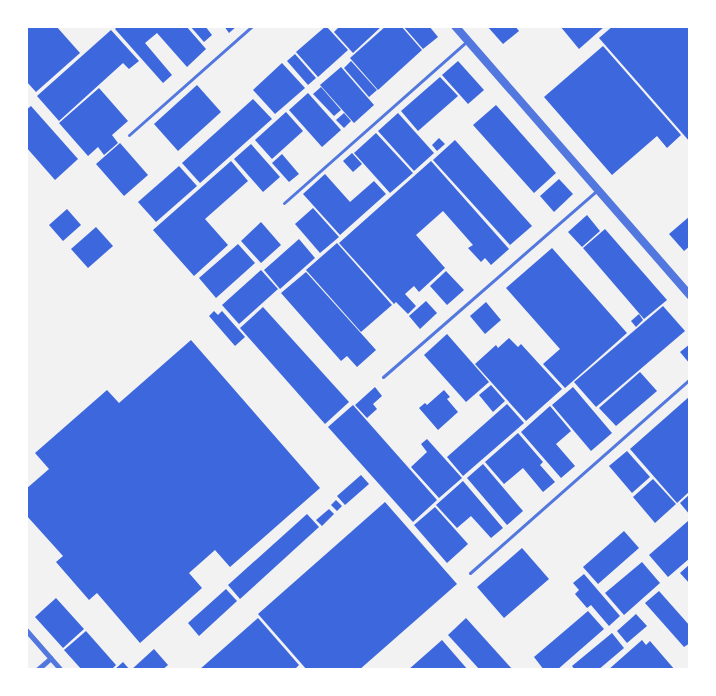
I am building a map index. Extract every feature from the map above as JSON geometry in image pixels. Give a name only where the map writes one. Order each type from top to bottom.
[{"type":"street","points":[[455,26],[690,296]]},
{"type":"street","points":[[26,630],[61,670]]},
{"type":"street","points":[[37,670],[50,658]]},
{"type":"lane","points":[[129,135],[252,26]]},
{"type":"lane","points":[[284,203],[468,41]]},
{"type":"lane","points":[[383,377],[598,190]]},
{"type":"lane","points":[[470,573],[690,379]]},
{"type":"building","points":[[30,26],[56,26],[80,53],[36,92],[26,81],[26,30]]},
{"type":"building","points":[[118,26],[186,26],[206,49],[187,67],[157,33],[145,43],[172,75],[163,83],[115,29]]},
{"type":"building","points":[[190,26],[205,26],[212,35],[204,42]]},
{"type":"building","points":[[224,26],[237,26],[229,33]]},
{"type":"building","points":[[326,26],[348,50],[318,77],[296,52]]},
{"type":"building","points":[[340,26],[382,26],[353,53],[334,32]]},
{"type":"building","points":[[386,26],[401,26],[422,50],[378,90],[350,58]]},
{"type":"building","points":[[403,26],[429,26],[438,37],[423,49]]},
{"type":"building","points":[[487,26],[515,26],[519,31],[503,44]]},
{"type":"building","points":[[560,26],[605,26],[579,49]]},
{"type":"building","points":[[613,26],[690,26],[690,142],[599,38]]},
{"type":"building","points":[[111,30],[139,61],[129,69],[123,63],[59,121],[37,96]]},
{"type":"building","points":[[603,46],[681,135],[667,148],[657,136],[612,175],[544,97]]},
{"type":"building","points":[[295,54],[316,78],[308,85],[287,61]]},
{"type":"building","points":[[351,61],[377,90],[369,97],[344,68]]},
{"type":"building","points":[[458,61],[484,90],[468,104],[442,75]]},
{"type":"building","points":[[282,63],[305,88],[275,114],[253,90]]},
{"type":"building","points":[[341,67],[374,105],[354,123],[320,85]]},
{"type":"building","points":[[440,77],[458,96],[418,131],[401,111]]},
{"type":"building","points":[[197,85],[221,112],[178,151],[154,124]]},
{"type":"building","points":[[321,87],[341,110],[334,116],[313,94]]},
{"type":"building","points":[[99,88],[128,121],[112,135],[118,143],[104,155],[98,147],[88,156],[59,123]]},
{"type":"building","points":[[308,93],[341,130],[322,147],[289,110]]},
{"type":"building","points":[[253,99],[272,119],[200,183],[182,163]]},
{"type":"building","points":[[496,105],[556,173],[534,193],[473,125]]},
{"type":"building","points":[[31,106],[78,159],[55,180],[26,147],[26,110]]},
{"type":"building","points":[[286,112],[303,131],[272,159],[255,140]]},
{"type":"building","points":[[344,113],[351,121],[344,128],[336,120]]},
{"type":"building","points":[[398,113],[434,153],[414,171],[378,131]]},
{"type":"building","points":[[376,133],[413,173],[390,193],[354,153]]},
{"type":"building","points":[[439,138],[445,144],[437,151],[432,145]]},
{"type":"building","points":[[455,140],[532,226],[510,245],[433,160]]},
{"type":"building","points":[[120,143],[148,175],[124,196],[96,164]]},
{"type":"building","points":[[251,144],[280,177],[263,192],[234,159]]},
{"type":"building","points":[[352,153],[362,164],[353,172],[343,161]]},
{"type":"building","points":[[282,154],[299,174],[289,182],[272,163]]},
{"type":"building","points":[[231,161],[248,181],[205,219],[228,245],[194,276],[153,230]]},
{"type":"building","points":[[431,161],[509,249],[491,265],[485,258],[481,262],[468,248],[473,245],[443,211],[416,235],[445,268],[419,292],[414,286],[405,294],[416,306],[408,314],[396,302],[394,304],[339,243]]},
{"type":"building","points":[[179,166],[197,186],[156,222],[138,202]]},
{"type":"building","points":[[325,174],[350,202],[374,181],[386,194],[340,235],[303,194]]},
{"type":"building","points":[[559,179],[573,194],[554,212],[540,196]]},
{"type":"building","points":[[313,208],[339,237],[320,253],[295,224]]},
{"type":"building","points":[[67,209],[81,225],[63,241],[49,225]]},
{"type":"building","points":[[587,215],[600,231],[582,247],[568,232]]},
{"type":"building","points":[[690,216],[690,246],[684,251],[669,234]]},
{"type":"building","points":[[261,222],[281,245],[261,263],[241,241]]},
{"type":"building","points":[[96,227],[113,246],[88,268],[71,249]]},
{"type":"building","points":[[605,229],[667,300],[644,319],[583,248]]},
{"type":"building","points":[[299,239],[315,258],[280,289],[264,270]]},
{"type":"building","points":[[337,243],[392,305],[361,332],[306,270]]},
{"type":"building","points":[[238,244],[255,263],[216,298],[199,278]]},
{"type":"building","points":[[552,248],[627,333],[565,388],[543,364],[560,349],[506,288]]},
{"type":"building","points":[[261,270],[278,289],[239,324],[222,305]]},
{"type":"building","points":[[446,271],[464,290],[447,305],[430,286]]},
{"type":"building","points":[[306,272],[376,350],[357,367],[347,356],[341,361],[281,293]]},
{"type":"building","points":[[426,301],[437,313],[420,329],[409,316]]},
{"type":"building","points":[[486,302],[501,320],[485,334],[470,316]]},
{"type":"building","points":[[663,306],[685,331],[596,407],[574,382]]},
{"type":"building","points":[[263,307],[349,402],[325,424],[240,328]]},
{"type":"building","points":[[214,311],[218,315],[222,311],[245,337],[235,346],[209,316]]},
{"type":"building","points":[[639,314],[643,320],[636,327],[631,321]]},
{"type":"building","points":[[447,334],[489,382],[466,402],[424,355]]},
{"type":"building","points":[[509,338],[518,347],[521,344],[562,389],[526,421],[475,364],[496,345],[498,348]]},
{"type":"building","points":[[191,340],[320,488],[230,567],[215,550],[189,573],[202,588],[140,643],[97,593],[89,600],[56,562],[63,556],[26,515],[26,489],[49,469],[35,453],[107,390],[119,403]]},
{"type":"building","points":[[690,344],[690,364],[680,352]]},
{"type":"building","points":[[640,372],[657,391],[616,426],[599,408]]},
{"type":"building","points":[[491,385],[505,401],[493,412],[479,395]]},
{"type":"building","points":[[375,387],[382,396],[373,404],[377,409],[367,418],[355,405]]},
{"type":"building","points":[[573,387],[612,433],[591,451],[552,405]]},
{"type":"building","points":[[444,390],[450,397],[447,399],[458,412],[438,430],[419,408],[425,403],[427,405]]},
{"type":"building","points":[[690,396],[690,491],[677,503],[630,449]]},
{"type":"building","points":[[507,404],[524,423],[463,476],[447,457]]},
{"type":"building","points":[[353,405],[437,500],[413,522],[328,427]]},
{"type":"building","points":[[550,406],[571,431],[556,444],[575,466],[561,478],[521,432]]},
{"type":"building","points":[[518,433],[543,462],[540,465],[555,482],[543,492],[523,468],[504,484],[485,462]]},
{"type":"building","points":[[427,439],[462,478],[439,498],[411,467],[427,452],[421,444]]},
{"type":"building","points":[[627,451],[650,477],[632,493],[609,466]]},
{"type":"building","points":[[483,464],[523,511],[507,525],[467,478]]},
{"type":"building","points":[[361,475],[369,484],[345,505],[337,496]]},
{"type":"building","points":[[653,479],[676,504],[655,523],[633,497]]},
{"type":"building","points":[[463,481],[503,528],[491,538],[471,516],[457,528],[436,505]]},
{"type":"building","points":[[690,494],[690,515],[680,503]]},
{"type":"building","points":[[336,500],[342,506],[337,511],[331,505]]},
{"type":"building","points":[[385,502],[457,584],[359,670],[307,670],[258,614]]},
{"type":"building","points":[[435,507],[468,544],[447,563],[414,525]]},
{"type":"building","points":[[329,509],[334,514],[322,526],[316,520]]},
{"type":"building","points":[[307,514],[319,527],[240,599],[228,585]]},
{"type":"building","points":[[688,521],[690,558],[668,577],[649,555]]},
{"type":"building","points":[[624,531],[639,548],[598,584],[583,567]]},
{"type":"building","points":[[522,548],[549,579],[504,618],[477,587]]},
{"type":"building","points":[[642,562],[660,583],[624,615],[605,593]]},
{"type":"building","points":[[690,564],[690,584],[680,573]]},
{"type":"building","points":[[584,574],[620,616],[609,626],[591,605],[587,608],[575,594],[579,590],[573,583]]},
{"type":"building","points":[[226,589],[237,601],[199,636],[188,623]]},
{"type":"building","points":[[659,591],[690,626],[690,643],[684,647],[645,603]]},
{"type":"building","points":[[56,598],[84,629],[63,648],[35,617]]},
{"type":"building","points":[[588,611],[604,629],[557,670],[544,670],[534,657]]},
{"type":"building","points":[[636,614],[647,626],[627,643],[617,631]]},
{"type":"building","points":[[258,618],[299,665],[294,670],[199,670]]},
{"type":"building","points":[[466,618],[513,670],[480,670],[448,635]]},
{"type":"building","points":[[86,631],[116,665],[111,670],[82,670],[64,650]]},
{"type":"building","points":[[612,633],[624,648],[598,670],[575,670],[572,666]]},
{"type":"building","points":[[442,640],[468,670],[408,670]]},
{"type":"building","points":[[642,640],[646,645],[650,641],[675,670],[608,670]]},
{"type":"building","points":[[154,649],[168,665],[162,670],[131,670]]},
{"type":"building","points":[[123,662],[130,670],[114,670]]}]
